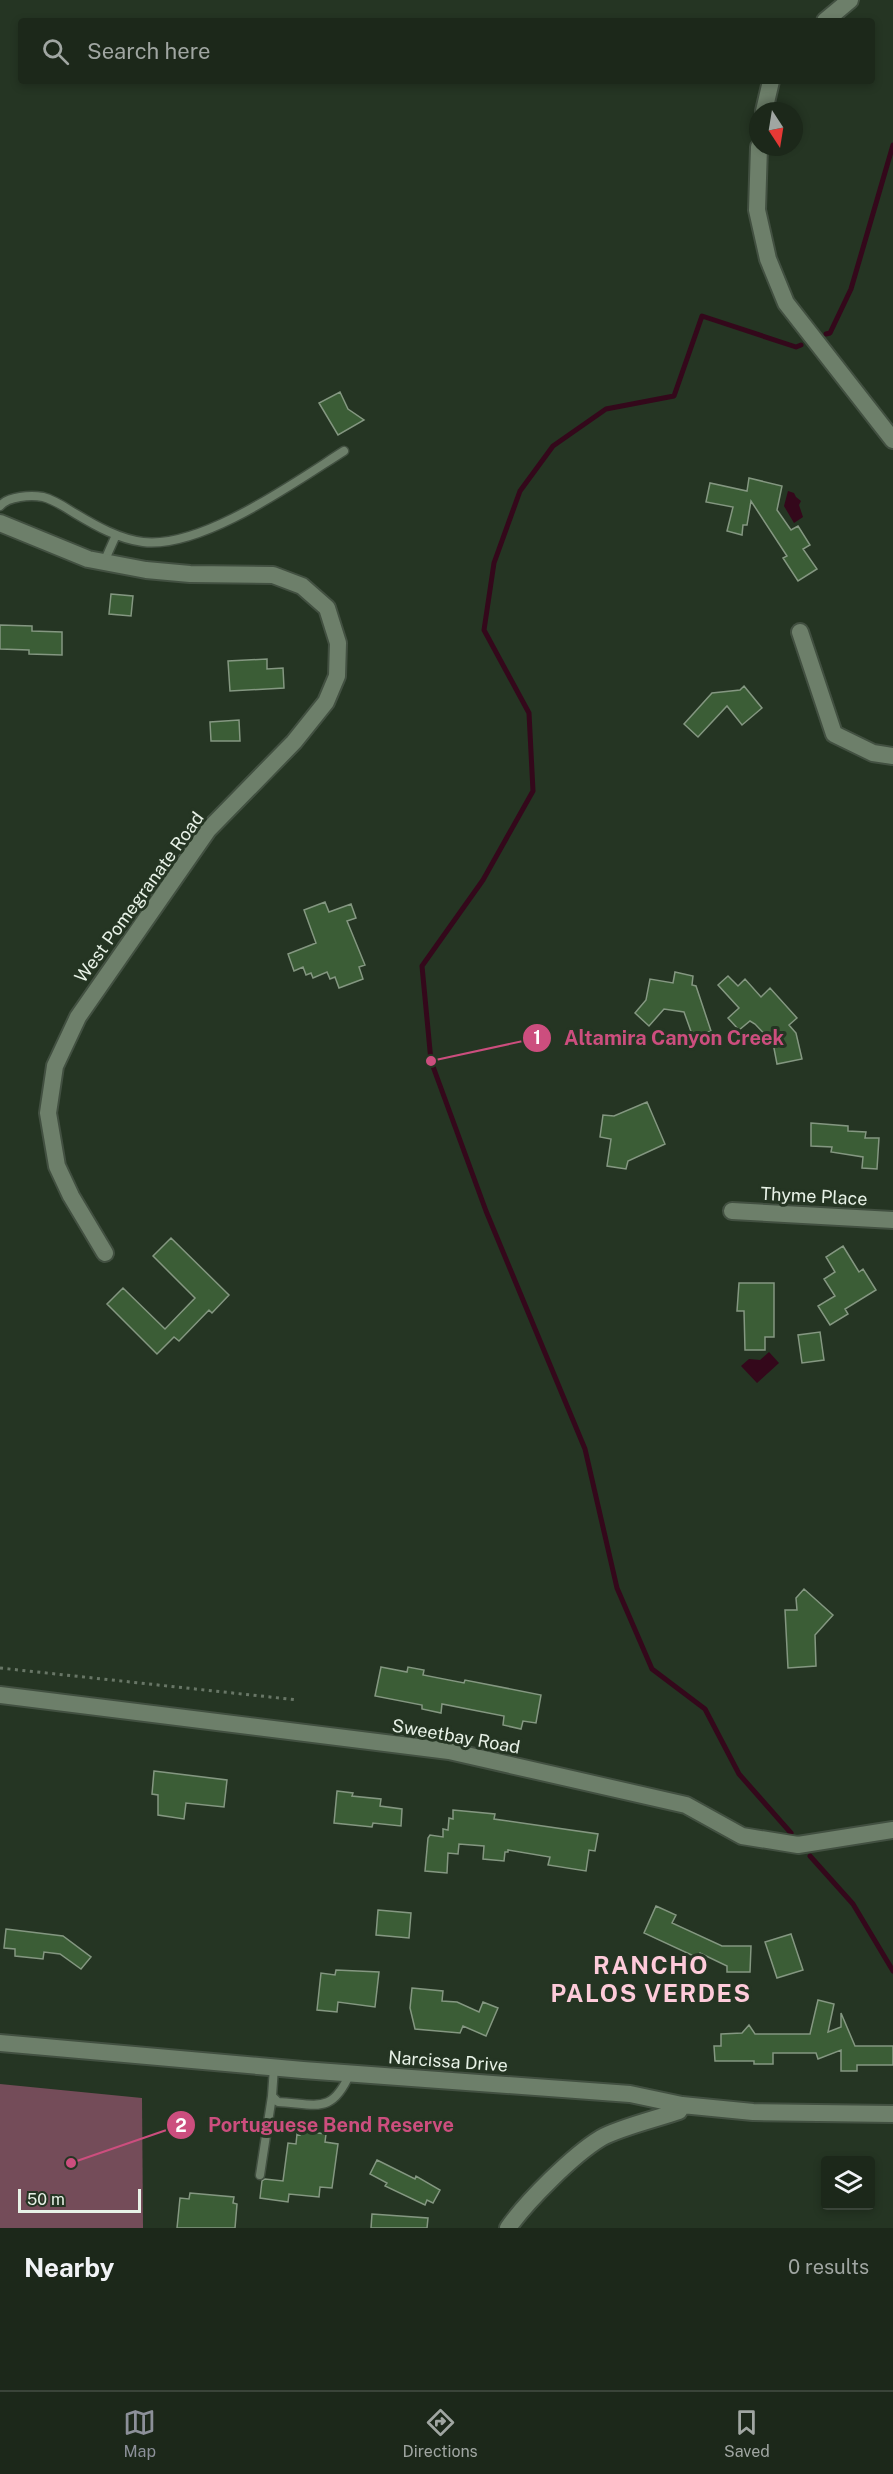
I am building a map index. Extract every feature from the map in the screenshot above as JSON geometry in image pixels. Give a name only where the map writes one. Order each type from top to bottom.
[{"type":"street","points":[[829,18],[850,0]]},
{"type":"street","points":[[766,102],[770,84]]},
{"type":"street","points":[[759,156],[757,210],[768,259],[786,303],[893,441]]},
{"type":"street","name":"West Pomegranate Road","points":[[0,523],[88,559],[146,570],[190,574],[273,575],[302,586],[327,608],[338,643],[337,676],[326,702],[294,742],[210,827],[78,1017],[55,1066],[48,1113],[57,1166],[71,1196],[105,1253]]},
{"type":"street","points":[[800,632],[834,734],[873,753],[893,756]]},
{"type":"street","name":"Thyme Place","points":[[732,1211],[893,1220]]},
{"type":"street","name":"Sweetbay Road","points":[[0,1695],[448,1751],[686,1805],[742,1836],[776,1842],[798,1845],[893,1830]]},
{"type":"street","name":"Narcissa Drive","points":[[0,2043],[274,2067],[630,2094],[682,2105],[753,2112],[893,2114]]},
{"type":"street","points":[[508,2228],[517,2215],[559,2172],[601,2138],[679,2111],[682,2105]]},
{"type":"lane","points":[[0,506],[14,499],[42,497],[116,535],[143,542],[185,538],[205,531],[262,502],[344,451]]},
{"type":"lane","points":[[104,562],[116,535]]},
{"type":"lane","points":[[260,2175],[274,2067]]},
{"type":"lane","points":[[272,2096],[278,2102],[322,2104],[331,2102],[342,2092],[350,2073]]},
{"type":"path","points":[[0,1668],[298,1700]]},
{"type":"shaded area","points":[[788,491],[794,493],[801,501],[799,505],[803,517],[794,523],[784,506]]},
{"type":"shaded area","points":[[769,1352],[779,1363],[757,1383],[741,1366],[749,1359],[760,1360]]},
{"type":"shaded area","points":[[0,2084],[142,2098],[143,2228],[0,2228]]},
{"type":"building","points":[[340,392],[348,409],[364,420],[338,435],[319,403]]},
{"type":"building","points":[[749,478],[782,486],[777,510],[791,530],[798,526],[810,545],[803,549],[817,569],[798,581],[783,558],[787,556],[751,501],[747,525],[743,525],[742,535],[727,531],[733,507],[706,502],[710,483],[747,491]]},
{"type":"building","points":[[111,594],[133,596],[131,616],[109,614]]},
{"type":"building","points":[[0,625],[32,626],[32,631],[62,632],[62,655],[29,654],[29,650],[0,649]]},
{"type":"building","points":[[267,659],[267,669],[283,668],[284,688],[230,691],[228,661]]},
{"type":"building","points":[[744,686],[762,708],[742,725],[727,706],[698,737],[684,724],[712,693],[740,690]]},
{"type":"building","points":[[239,720],[240,741],[211,741],[210,722]]},
{"type":"building","points":[[325,902],[329,912],[351,904],[356,918],[347,921],[365,965],[359,967],[363,979],[339,988],[335,977],[330,979],[327,972],[313,978],[311,973],[306,975],[303,967],[294,971],[288,954],[316,943],[304,910]]},
{"type":"building","points":[[675,972],[693,976],[692,985],[696,986],[711,1031],[693,1037],[684,1012],[664,1009],[649,1026],[635,1013],[646,1000],[650,979],[673,983]]},
{"type":"building","points":[[728,976],[738,986],[745,979],[761,997],[770,988],[797,1018],[789,1025],[796,1033],[802,1059],[777,1064],[773,1043],[755,1024],[750,1021],[739,1030],[728,1018],[739,1008],[718,985]]},
{"type":"building","points":[[647,1102],[665,1144],[628,1161],[626,1169],[607,1166],[611,1139],[600,1137],[603,1115],[614,1116]]},
{"type":"building","points":[[811,1123],[848,1126],[848,1131],[866,1132],[865,1138],[879,1138],[877,1169],[862,1168],[863,1157],[831,1152],[832,1147],[811,1146]]},
{"type":"building","points":[[171,1238],[229,1295],[212,1313],[209,1310],[179,1341],[174,1337],[157,1354],[107,1304],[123,1288],[165,1329],[195,1298],[153,1256]]},
{"type":"building","points":[[843,1246],[859,1272],[863,1269],[876,1290],[845,1309],[848,1314],[830,1325],[818,1306],[835,1296],[824,1279],[835,1272],[826,1257]]},
{"type":"building","points":[[739,1283],[774,1283],[774,1337],[765,1337],[765,1350],[745,1350],[744,1311],[737,1311]]},
{"type":"building","points":[[820,1332],[824,1360],[802,1363],[798,1335]]},
{"type":"building","points":[[804,1589],[833,1615],[815,1635],[816,1666],[788,1668],[785,1610],[797,1610],[796,1598]]},
{"type":"building","points":[[381,1667],[407,1672],[408,1667],[424,1670],[423,1675],[464,1683],[465,1680],[541,1695],[536,1723],[523,1721],[521,1729],[503,1725],[504,1716],[442,1704],[441,1713],[422,1709],[422,1705],[375,1696]]},
{"type":"building","points":[[154,1771],[227,1780],[224,1807],[186,1803],[184,1819],[158,1815],[158,1795],[152,1794]]},
{"type":"building","points":[[337,1791],[353,1793],[352,1796],[381,1799],[380,1806],[402,1809],[401,1826],[373,1823],[372,1827],[334,1823]]},
{"type":"building","points":[[453,1810],[495,1814],[494,1819],[598,1834],[595,1851],[589,1850],[586,1871],[548,1865],[550,1857],[508,1850],[505,1852],[504,1861],[483,1859],[484,1846],[459,1844],[458,1854],[448,1853],[447,1873],[425,1871],[428,1838],[430,1835],[443,1837],[443,1829],[448,1830],[449,1818],[453,1819]]},
{"type":"building","points":[[656,1906],[676,1915],[672,1923],[722,1946],[751,1946],[750,1972],[727,1972],[727,1966],[700,1953],[698,1958],[644,1933]]},
{"type":"building","points":[[378,1910],[411,1913],[409,1938],[376,1935]]},
{"type":"building","points":[[6,1929],[63,1936],[91,1957],[81,1969],[60,1954],[44,1952],[43,1959],[15,1956],[15,1949],[4,1948]]},
{"type":"building","points":[[791,1934],[803,1970],[777,1978],[765,1942]]},
{"type":"building","points":[[336,1970],[379,1972],[375,2007],[338,2002],[337,2012],[317,2010],[321,1973],[335,1975]]},
{"type":"building","points":[[412,1988],[443,1991],[442,2001],[457,2002],[479,2012],[483,2002],[498,2008],[486,2036],[463,2026],[460,2033],[415,2029],[410,2008]]},
{"type":"building","points":[[818,2000],[834,2004],[828,2032],[841,2027],[841,2013],[855,2046],[893,2046],[893,2065],[857,2065],[857,2071],[841,2071],[841,2050],[818,2059],[816,2053],[773,2053],[773,2064],[754,2064],[754,2061],[715,2061],[714,2046],[721,2046],[721,2034],[742,2033],[749,2025],[755,2034],[810,2034]]},
{"type":"building","points":[[301,2131],[326,2134],[325,2142],[338,2144],[332,2188],[320,2187],[319,2197],[289,2194],[288,2202],[260,2198],[262,2181],[265,2179],[283,2181],[288,2143],[296,2144],[297,2134],[300,2135]]},
{"type":"building","points":[[377,2160],[415,2179],[416,2176],[440,2190],[433,2203],[427,2200],[425,2205],[385,2186],[387,2183],[370,2174]]},
{"type":"building","points":[[190,2193],[234,2197],[233,2203],[237,2204],[235,2228],[177,2228],[180,2198],[189,2199]]},
{"type":"building","points":[[372,2214],[428,2218],[427,2228],[371,2228]]},
{"type":"waterway","points":[[826,334],[830,333],[851,289],[893,145]]},
{"type":"waterway","points":[[791,1833],[739,1774],[705,1709],[652,1669],[617,1588],[585,1449],[486,1211],[431,1061],[422,966],[483,880],[533,791],[529,713],[484,630],[494,563],[520,491],[553,446],[606,409],[674,396],[702,316],[796,347],[801,345]]},
{"type":"waterway","points":[[810,1856],[853,1904],[893,1971]]},
{"type":"place","name":"Altamira Canyon Creek","points":[[431,1061]]},
{"type":"place","name":"Portuguese Bend Reserve","points":[[71,2163]]},
{"type":"district","name":"RANCHO PALOS VERDES","points":[[651,1979]]}]
